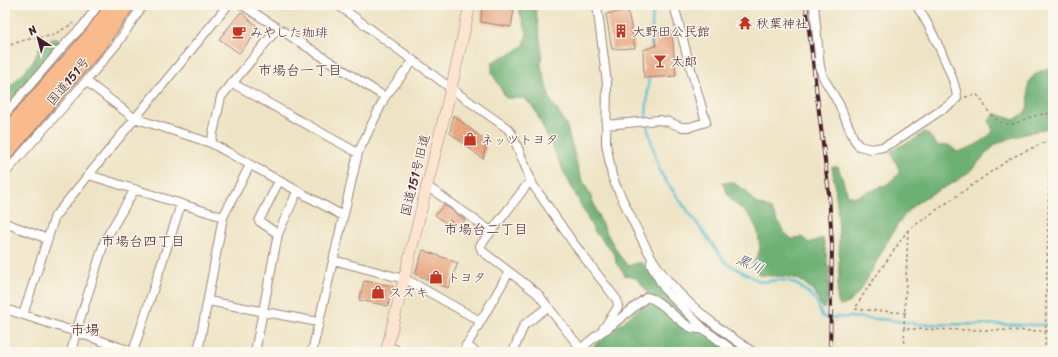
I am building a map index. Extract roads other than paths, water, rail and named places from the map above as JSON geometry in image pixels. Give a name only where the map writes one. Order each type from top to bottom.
[{"type":"highway","name":"国道151号","points":[[5,133],[92,33],[113,5]]},
{"type":"highway","name":"国道151号","points":[[5,154],[101,42],[127,5]]},
{"type":"street","points":[[5,114],[84,24],[98,5]]},
{"type":"street","points":[[5,173],[117,44],[143,5]]},
{"type":"street","points":[[22,315],[55,216],[228,5]]},
{"type":"street","points":[[242,5],[385,97]]},
{"type":"street","points":[[253,12],[258,5]]},
{"type":"street","points":[[338,5],[507,128],[512,134],[530,181],[574,244],[617,300],[618,307],[603,330],[579,350],[537,293],[482,251],[480,246],[530,181]]},
{"type":"street","name":"国道151号旧道","points":[[387,349],[426,188],[452,89],[470,5]]},
{"type":"street","points":[[597,5],[606,69],[606,125],[608,151],[616,186],[653,260],[680,294],[753,352]]},
{"type":"street","points":[[606,125],[659,120],[681,127],[690,127],[706,122],[674,5]]},
{"type":"street","points":[[814,5],[820,67],[823,77],[836,99],[854,140],[859,146],[871,149],[883,147],[931,117],[957,98],[956,90],[941,52],[916,5]]},
{"type":"street","points":[[211,143],[221,97],[278,28]]},
{"type":"street","points":[[312,352],[332,260],[358,153],[385,97],[413,61]]},
{"type":"street","points":[[86,81],[134,118],[211,143],[297,192],[343,216]]},
{"type":"street","points":[[232,83],[358,153]]},
{"type":"street","points":[[198,352],[223,217],[250,165]]},
{"type":"street","points":[[89,175],[223,217]]},
{"type":"street","points":[[278,234],[259,221],[279,181]]},
{"type":"street","points":[[426,188],[431,189],[491,231]]},
{"type":"street","points":[[71,352],[105,240],[135,189]]},
{"type":"street","points":[[254,352],[278,234],[297,192]]},
{"type":"street","points":[[5,309],[133,352],[182,204]]},
{"type":"street","points":[[5,223],[48,239]]},
{"type":"street","points":[[332,260],[404,279],[480,321]]},
{"type":"street","points":[[653,260],[650,262],[651,266],[665,290],[705,330],[735,352]]},
{"type":"street","points":[[476,352],[464,349],[509,272]]},
{"type":"street","points":[[603,330],[607,329],[647,296],[653,298],[680,320],[693,328],[705,330]]},
{"type":"street","points":[[208,301],[318,322]]},
{"type":"street","points":[[513,352],[524,325],[548,307]]},
{"type":"street","points":[[387,349],[395,349],[399,352]]},
{"type":"waterway","name":"黒川","points":[[651,50],[653,5]]},
{"type":"waterway","name":"黒川","points":[[649,75],[646,116],[647,126],[660,172],[726,263],[761,282],[778,280],[789,281],[798,285],[812,296],[817,302],[822,316],[826,318],[850,317],[915,324],[1053,325]]},
{"type":"railway","points":[[806,5],[829,194],[832,245],[830,352]]},
{"type":"place","name":"秋葉神社","points":[[745,23]]},
{"type":"place","name":"大野田公民館","points":[[621,31]]},
{"type":"place","name":"みやした珈琲","points":[[239,32]]},
{"type":"place","name":"太郎","points":[[660,61]]},
{"type":"place","name":"ネッツトヨタ","points":[[470,139]]},
{"type":"place","name":"トヨタ","points":[[436,277]]},
{"type":"place","name":"スズキ","points":[[378,292]]},
{"type":"district","name":"市場台一丁目","points":[[300,70]]},
{"type":"district","name":"市場台二丁目","points":[[486,229]]},
{"type":"district","name":"市場台四丁目","points":[[143,241]]},
{"type":"district","name":"市場","points":[[85,330]]}]
